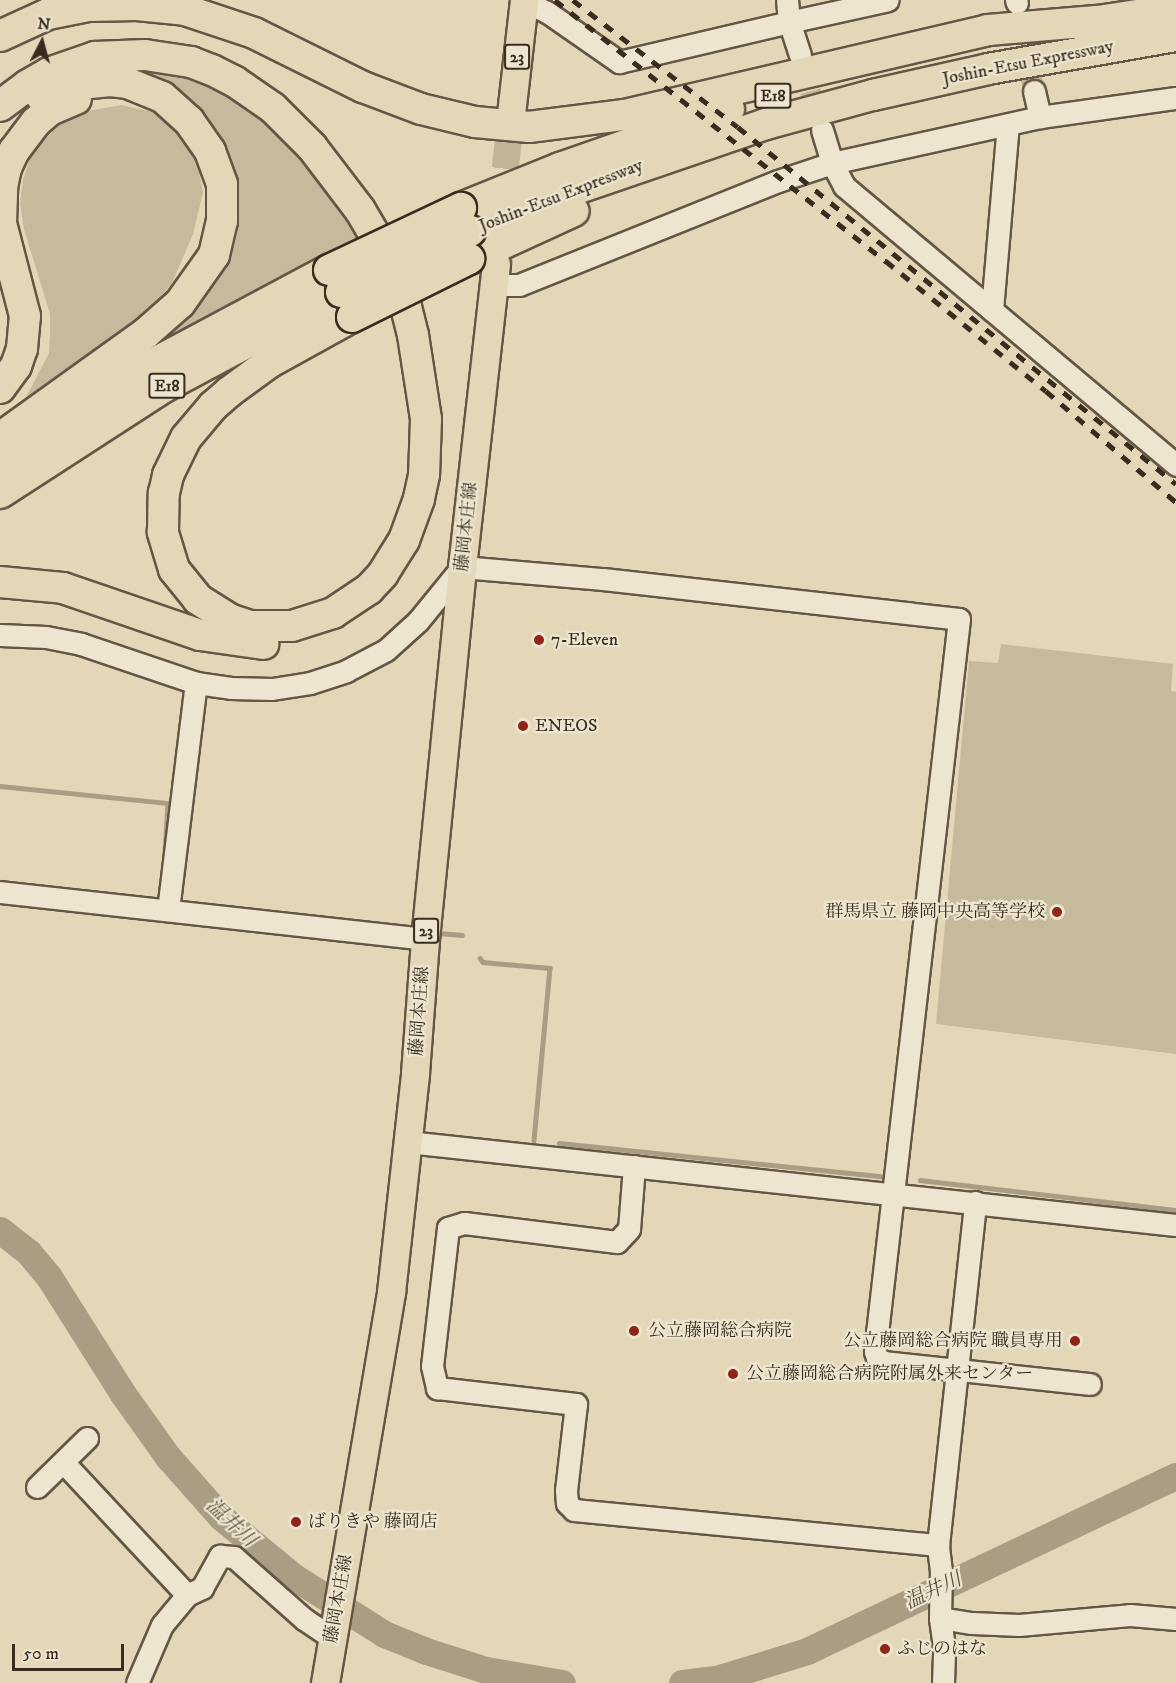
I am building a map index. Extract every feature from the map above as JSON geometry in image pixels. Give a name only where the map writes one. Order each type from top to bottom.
[{"type":"highway","points":[[0,55],[22,39],[63,20],[108,8],[137,5]]},
{"type":"highway","points":[[0,36],[28,22],[68,9],[88,6],[137,5],[185,10],[231,24],[363,87],[429,111],[475,122],[529,127],[624,115],[988,30],[1096,21]]},
{"type":"highway","name":"Joshin-Etsu Expressway","points":[[478,250],[581,160],[749,103],[875,67],[1096,21],[1176,9]]},
{"type":"highway","points":[[0,84],[17,70],[59,49],[105,38],[129,36],[199,46],[241,63],[266,78],[327,134],[361,177],[391,222],[414,272],[429,323],[438,371],[442,422],[438,491],[423,535],[405,572],[374,604],[336,628],[314,636],[270,644],[225,640],[171,626],[63,588],[0,582]]},
{"type":"highway","name":"Joshin-Etsu Expressway","points":[[0,462],[151,365],[341,293],[478,250],[693,163],[988,69],[1176,36]]},
{"type":"highway","points":[[0,106],[49,73],[95,57],[145,55],[191,62],[212,70],[234,81],[273,108],[312,147],[360,210],[387,256],[406,307],[413,335],[426,419],[424,475],[419,500],[405,540],[396,557],[376,582],[333,614],[292,626],[250,626],[231,620],[198,599],[174,569],[167,551],[163,523],[164,494],[168,475],[186,438],[213,406],[270,362],[341,293],[478,250]]},
{"type":"highway","points":[[0,127],[38,98],[71,85],[90,81],[119,82],[146,89],[177,108],[210,151],[222,184],[223,203],[219,238],[205,271],[180,303],[155,326],[0,438]]},
{"type":"highway","points":[[0,388],[16,366],[24,334],[22,298],[1,223],[6,168],[23,136],[50,110],[66,102],[101,93],[136,95],[170,108],[189,121]]},
{"type":"highway","name":"Joshin-Etsu Expressway","points":[[0,493],[164,387],[341,293]]},
{"type":"main road","name":"23","points":[[511,114],[523,0]]},
{"type":"main road","name":"藤岡本庄線","points":[[325,1683],[391,1292],[408,1142],[425,939],[462,567],[478,250]]},
{"type":"street","points":[[523,0],[547,12],[619,62],[888,0]]},
{"type":"street","points":[[787,0],[789,22],[800,55]]},
{"type":"street","points":[[1034,91],[1040,117]]},
{"type":"street","points":[[478,250],[519,285],[778,181],[832,163],[1040,117],[1176,98]]},
{"type":"street","points":[[992,310],[1008,125]]},
{"type":"street","points":[[822,130],[832,163],[844,186],[1176,465]]},
{"type":"street","points":[[0,635],[46,637],[81,644],[196,683],[231,688],[272,689],[310,683],[346,671],[386,650],[418,621],[462,567],[581,577],[958,619],[875,1351],[877,1358],[884,1362],[1090,1384]]},
{"type":"street","points":[[168,910],[196,683]]},
{"type":"street","points":[[0,892],[425,939]]},
{"type":"street","points":[[408,1142],[1176,1225]]},
{"type":"street","points":[[634,1166],[629,1229],[617,1242],[464,1223],[448,1228],[432,1366],[437,1388],[576,1404],[566,1490],[567,1503],[574,1510],[938,1545]]},
{"type":"street","points":[[944,1683],[944,1647],[940,1618],[941,1571],[938,1545],[975,1203]]},
{"type":"street","points":[[37,1487],[87,1438]]},
{"type":"street","points":[[64,1463],[187,1595]]},
{"type":"street","points":[[137,1683],[162,1624],[187,1595],[202,1588],[220,1556],[234,1557],[304,1619],[334,1631]]},
{"type":"street","points":[[940,1618],[1019,1625],[1130,1615],[1176,1619]]},
{"type":"shaded area","points":[[145,63],[229,89],[295,145],[363,236],[243,296],[106,374],[214,275],[212,128],[60,74]]},
{"type":"shaded area","points":[[121,105],[157,113],[175,124],[195,154],[203,192],[193,234],[173,281],[158,301],[96,355],[18,413],[49,353],[50,335],[50,314],[24,229],[20,203],[23,180],[32,153],[63,121],[76,113]]},
{"type":"shaded area","name":"群馬県立 藤岡中央高等学校","points":[[1001,644],[1173,664],[1171,691],[1176,692],[1176,1054],[936,1024],[969,661],[998,663]]},
{"type":"waterway","points":[[0,786],[168,803],[165,853]]},
{"type":"waterway","points":[[439,933],[462,935]]},
{"type":"waterway","points":[[480,958],[483,962],[550,968],[534,1140]]},
{"type":"waterway","points":[[559,1143],[888,1177]]},
{"type":"waterway","points":[[920,1180],[1176,1210]]},
{"type":"waterway","name":"温井川","points":[[0,1230],[29,1253],[49,1277],[123,1394],[168,1457],[221,1517],[294,1577],[384,1634],[426,1651],[486,1670],[562,1683]]},
{"type":"waterway","name":"温井川","points":[[682,1683],[720,1678],[807,1651],[1176,1476]]},
{"type":"tunnel","points":[[1019,15],[1034,91]]},
{"type":"tunnel","points":[[802,61],[820,124]]},
{"type":"tunnel","points":[[501,209],[511,114]]},
{"type":"railway","points":[[555,0],[886,261],[1046,391],[1176,502]]},
{"type":"railway","points":[[573,0],[738,127],[1176,484]]},
{"type":"place","name":"7-Eleven","points":[[539,640]]},
{"type":"place","name":"ENEOS","points":[[523,726]]},
{"type":"place","name":"群馬県立 藤岡中央高等学校","points":[[1057,912]]},
{"type":"place","name":"公立藤岡総合病院","points":[[634,1331]]},
{"type":"place","name":"公立藤岡総合病院 職員専用","points":[[1075,1341]]},
{"type":"place","name":"公立藤岡総合病院附属外来センター","points":[[733,1374]]},
{"type":"place","name":"ばりきや 藤岡店","points":[[296,1522]]},
{"type":"place","name":"ふじのはな","points":[[885,1649]]}]
